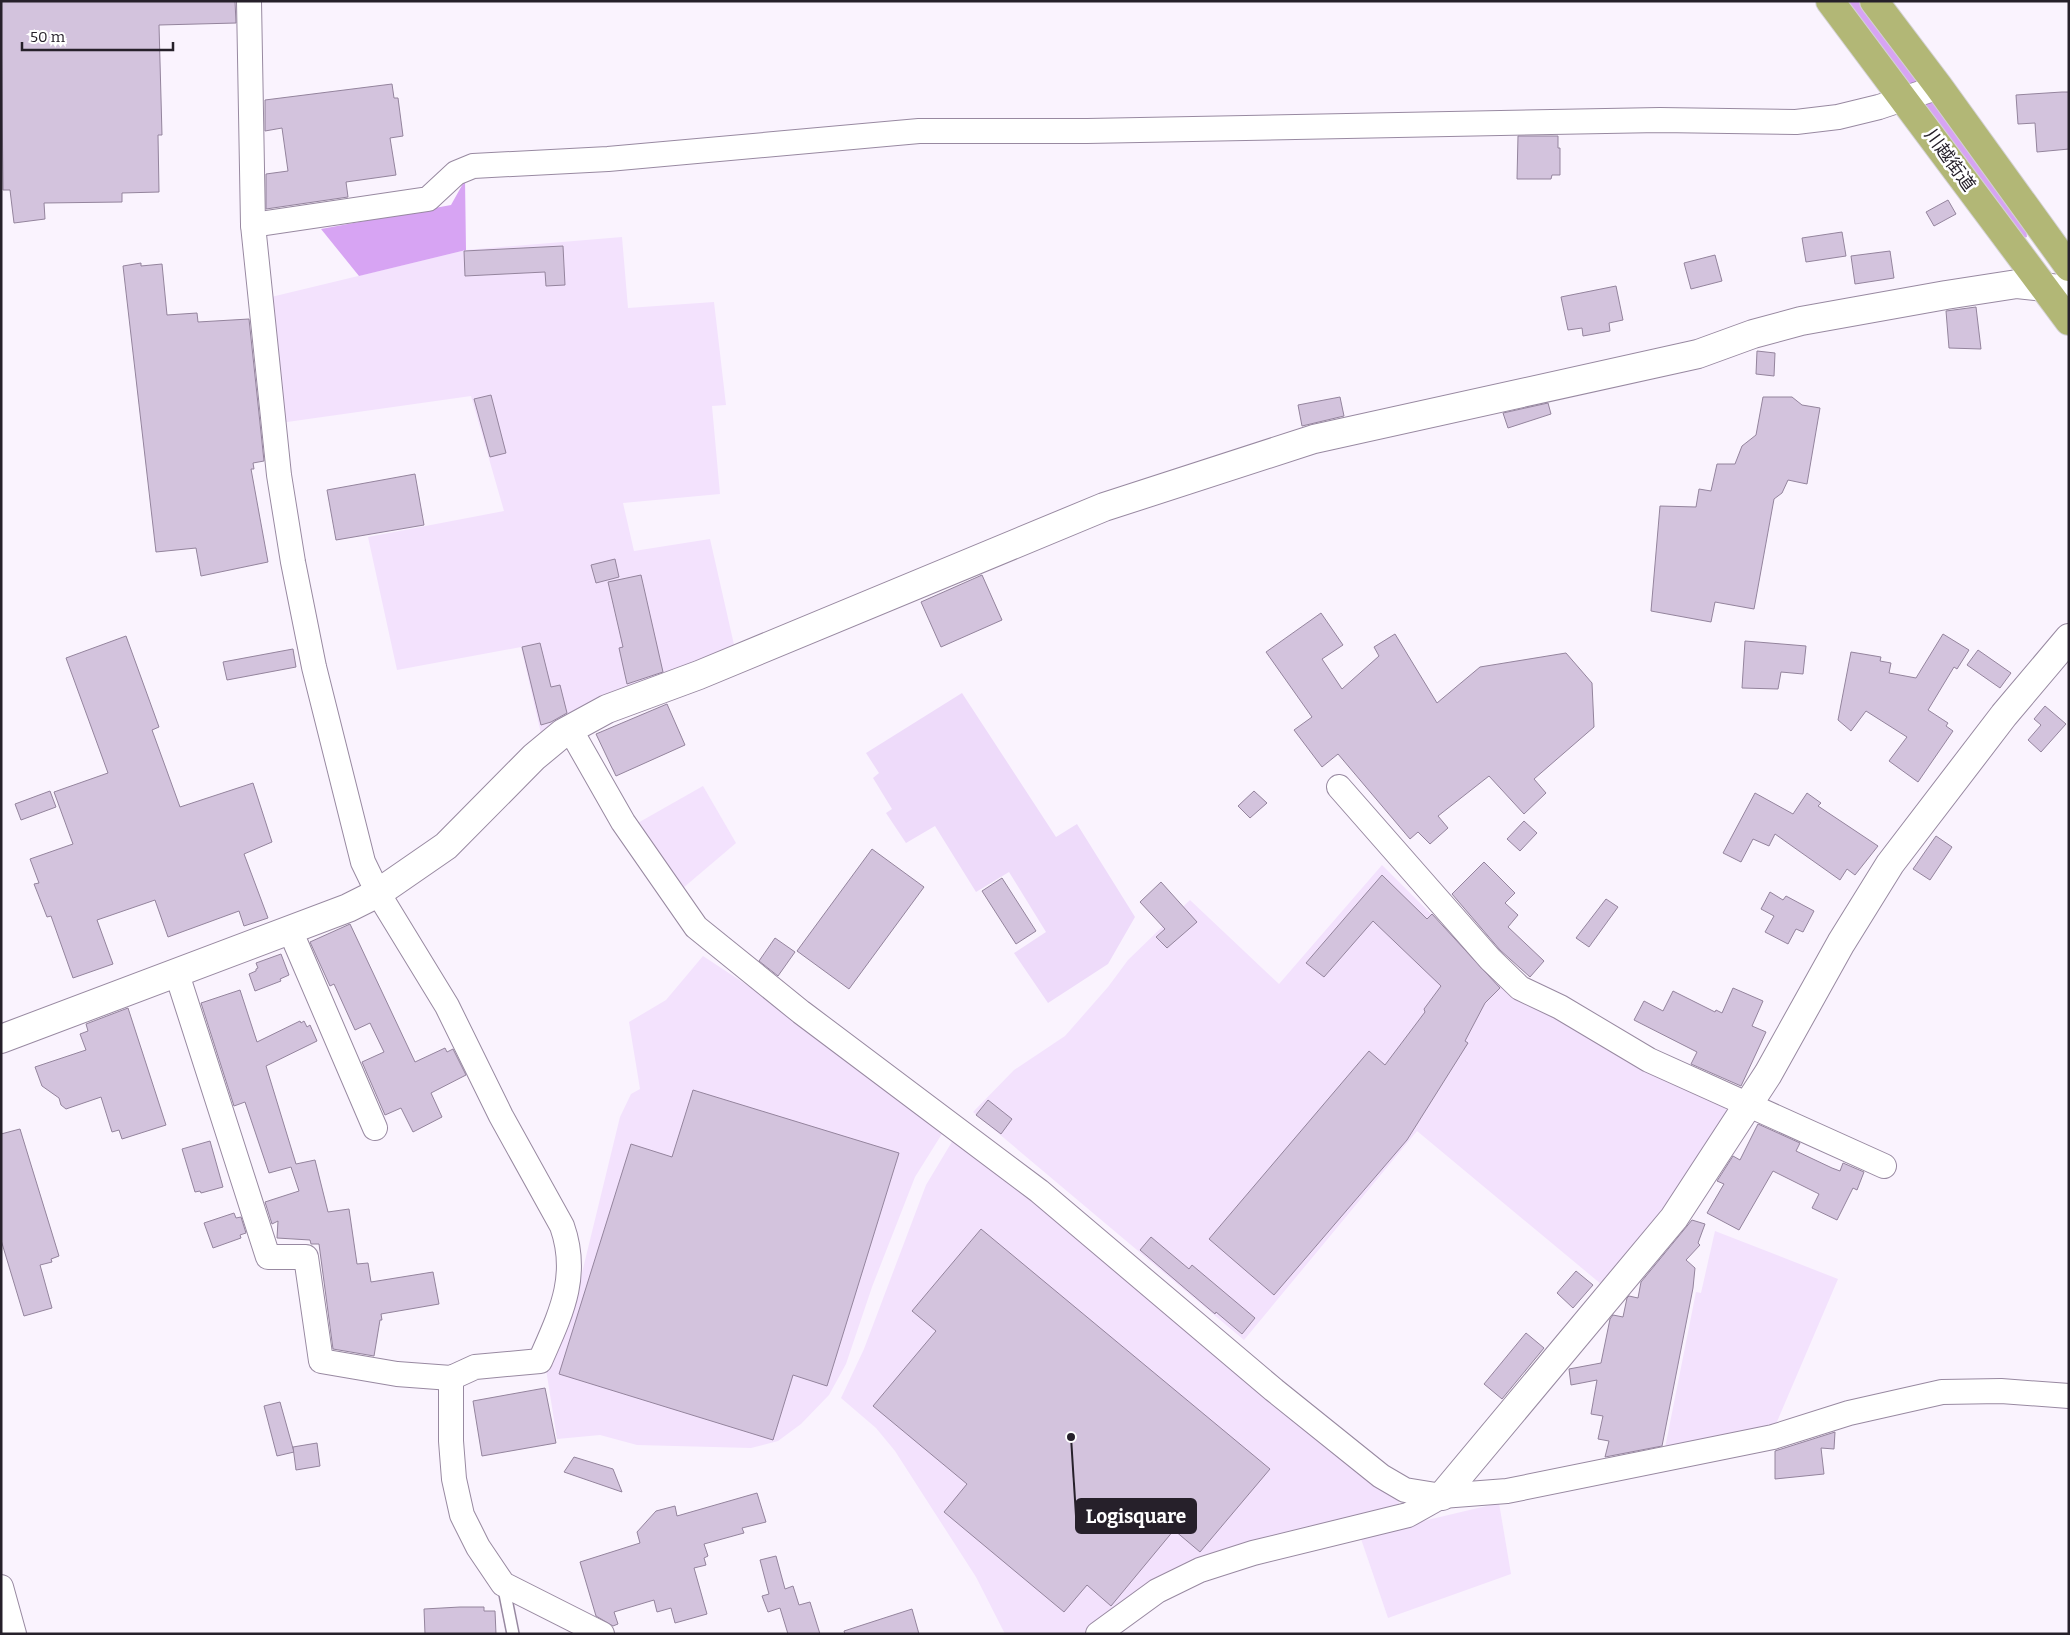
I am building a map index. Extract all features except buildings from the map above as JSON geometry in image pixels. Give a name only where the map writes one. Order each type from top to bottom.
[{"type":"highway","name":"川越街道","points":[[1830,1],[1905,99],[2056,288],[2069,321]]},
{"type":"highway","name":"川越街道","points":[[1874,1],[1939,87],[2069,267]]},
{"type":"street","points":[[177,974],[268,1257],[306,1257],[321,1361],[397,1374],[451,1378],[475,1368],[540,1361],[566,1295],[571,1267],[569,1246],[562,1226],[501,1116],[446,1006],[378,893],[363,862],[314,667],[293,562],[279,475],[253,225],[249,1]]},
{"type":"street","points":[[253,225],[428,199],[456,173],[473,166],[608,159],[919,130],[1097,131],[1660,120],[1796,122],[1838,117],[1905,99],[1939,87]]},
{"type":"street","points":[[1,1039],[348,908],[378,893],[446,846],[534,757],[570,729],[607,710],[698,675],[1104,507],[1314,439],[1698,354],[1753,334],[1801,321],[2008,286],[2056,288]]},
{"type":"street","points":[[1098,1634],[1157,1592],[1200,1570],[1253,1553],[1408,1515],[1442,1496],[1674,1218],[1768,1074],[1841,943],[1890,864],[2004,715],[2069,638]]},
{"type":"street","points":[[570,729],[623,822],[696,927],[800,1012],[1039,1191],[1274,1390],[1381,1476],[1405,1490],[1442,1496],[1507,1491],[1773,1437],[1848,1413],[1942,1392],[2001,1390],[2069,1396]]},
{"type":"street","points":[[1339,787],[1490,959],[1520,988],[1560,1007],[1649,1060],[1884,1166]]},
{"type":"street","points":[[290,930],[375,1128]]},
{"type":"street","points":[[451,1378],[451,1442],[454,1479],[462,1515],[478,1547],[503,1584],[602,1634]]},
{"type":"street","points":[[1,1587],[14,1634]]},
{"type":"lane","points":[[503,1584],[513,1634]]},
{"type":"shaded area","points":[[1842,1],[1863,1],[1923,83],[1909,89]]},
{"type":"shaded area","points":[[1933,98],[2026,228],[2027,237],[2023,238],[1925,114],[1924,103]]},
{"type":"shaded area","points":[[465,180],[466,250],[359,276],[321,229],[451,205]]},
{"type":"shaded area","points":[[622,237],[628,308],[714,302],[726,405],[712,406],[720,494],[623,503],[634,551],[710,539],[735,649],[542,738],[521,647],[397,670],[368,537],[504,511],[471,396],[280,423],[267,298],[466,250]]},
{"type":"shaded area","points":[[962,693],[1056,837],[1077,824],[1135,917],[1108,964],[1048,1003],[1014,953],[1046,932],[1009,872],[976,892],[935,826],[906,843],[886,813],[892,809],[873,778],[879,773],[866,753]]},
{"type":"shaded area","points":[[703,786],[736,843],[683,888],[636,824]]},
{"type":"shaded area","points":[[1382,865],[1510,993],[1642,1068],[1724,1105],[1728,1115],[1668,1203],[1601,1284],[1417,1131],[1244,1340],[973,1112],[1014,1070],[1065,1036],[1108,987],[1128,960],[1190,900],[1279,984]]},
{"type":"shaded area","points":[[703,956],[768,999],[945,1129],[915,1177],[872,1287],[846,1364],[829,1395],[801,1424],[778,1441],[751,1448],[637,1445],[600,1435],[557,1439],[546,1369],[571,1318],[620,1117],[631,1094],[640,1089],[629,1022],[666,1000]]},
{"type":"shaded area","points":[[956,1135],[1399,1502],[1397,1513],[1162,1580],[1083,1634],[1005,1634],[976,1577],[895,1451],[876,1428],[841,1398],[864,1349],[926,1185]]},
{"type":"shaded area","points":[[1715,1231],[1838,1279],[1773,1431],[1664,1453],[1696,1292],[1701,1293]]},
{"type":"shaded area","points":[[1499,1503],[1511,1574],[1388,1618],[1360,1536]]},
{"type":"place","name":"Logisquare","points":[[1071,1437]]}]
